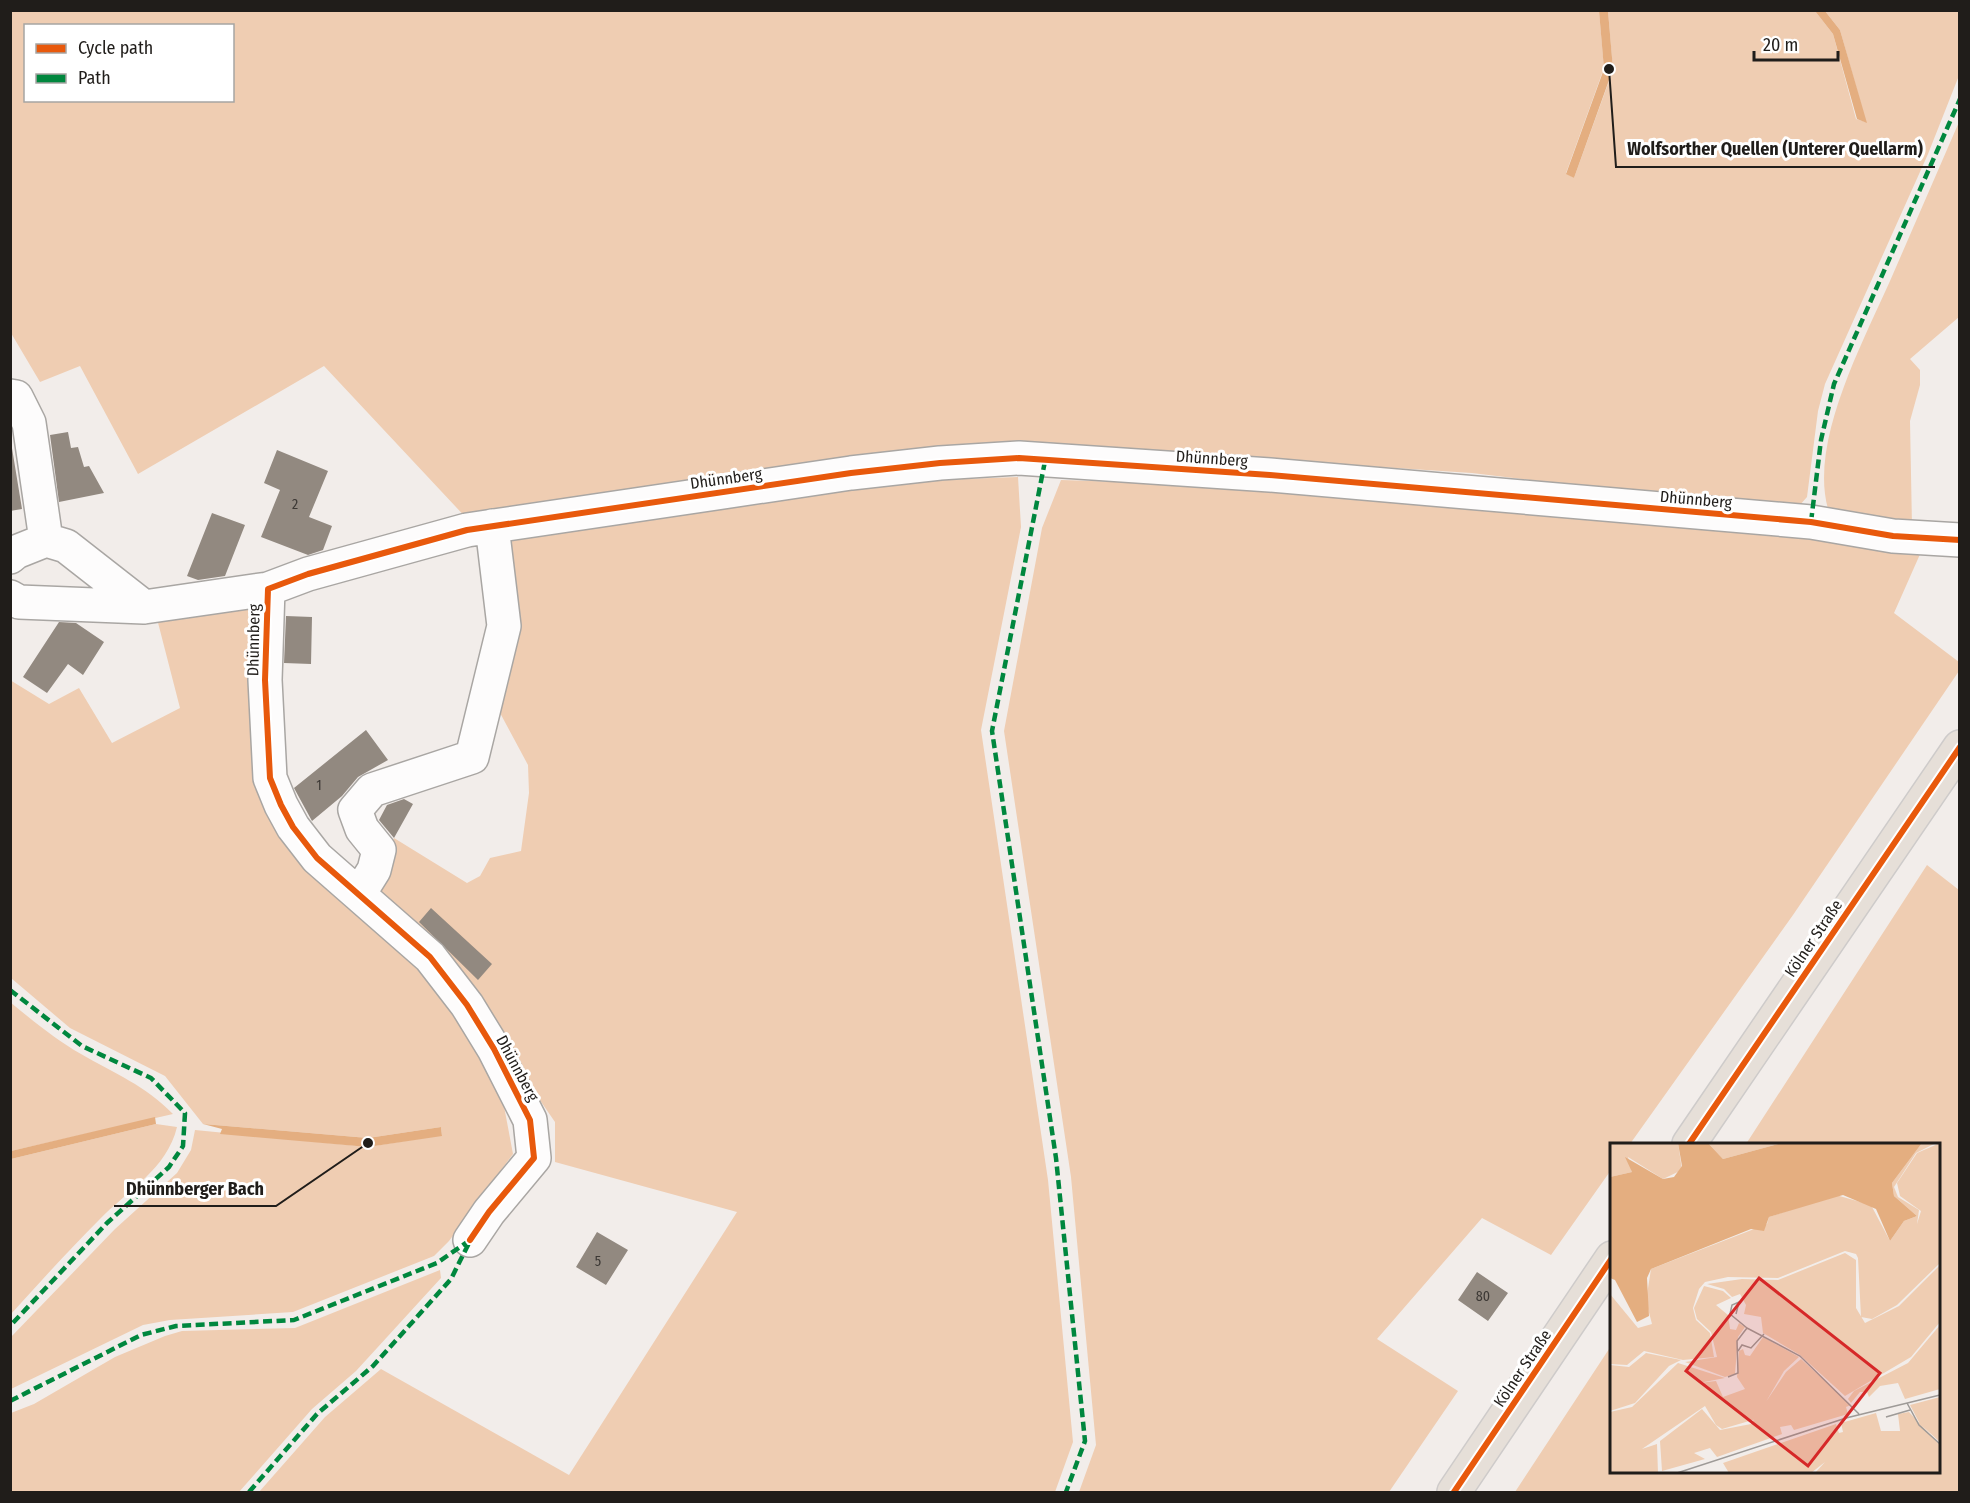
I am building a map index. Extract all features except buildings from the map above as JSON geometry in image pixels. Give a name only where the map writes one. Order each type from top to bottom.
[{"type":"main road","name":"Kölner Straße","points":[[1690,1143],[1959,747]]},
{"type":"main road","name":"Kölner Straße","points":[[1454,1492],[1610,1259]]},
{"type":"street","points":[[10,396],[16,397],[29,423],[46,540]]},
{"type":"street","name":"Dhünnberg","points":[[10,597],[19,602],[144,607],[268,589],[368,557],[492,526],[850,473],[940,463],[1019,458],[1317,479],[1810,522],[1893,536],[1959,540]]},
{"type":"street","points":[[359,894],[374,870],[379,850],[362,830],[355,810],[372,790],[472,757],[504,626],[492,526]]},
{"type":"street","points":[[10,557],[15,552],[46,540],[66,546],[144,607]]},
{"type":"street","name":"Dhünnberg","points":[[268,589],[265,680],[270,778],[293,828],[317,858],[430,957],[467,1005],[494,1049],[530,1120],[534,1158],[489,1212],[470,1240]]},
{"type":"shaded area","points":[[10,11],[1599,11],[1604,68],[1566,173],[1574,178],[1613,70],[1608,11],[1815,11],[1833,34],[1856,119],[1866,122],[1840,30],[1825,11],[1959,11],[1960,73],[1928,154],[1825,384],[1818,411],[1807,497],[1799,506],[1770,509],[1472,473],[1166,453],[470,522],[324,366],[138,474],[80,366],[40,382],[11,333]]},
{"type":"shaded area","points":[[1599,11],[1608,11],[1613,69],[1574,178],[1566,174],[1604,69]]},
{"type":"shaded area","points":[[1815,11],[1825,11],[1840,30],[1867,123],[1857,119],[1833,34]]},
{"type":"shaded area","points":[[1959,122],[1959,317],[1910,359],[1920,370],[1920,385],[1910,421],[1912,526],[1828,509],[1824,482],[1826,454],[1832,424],[1842,393]]},
{"type":"shaded area","points":[[1018,477],[1021,527],[981,730],[1048,1180],[1073,1442],[1055,1492],[259,1492],[325,1417],[381,1369],[569,1475],[737,1212],[555,1162],[555,1122],[501,1044],[371,896],[394,838],[467,883],[480,876],[490,858],[521,851],[529,793],[528,765],[491,696],[509,533],[911,481]]},
{"type":"shaded area","points":[[1061,480],[1184,484],[1622,518],[1921,552],[1894,613],[1959,662],[1959,671],[1793,915],[1631,1143],[1610,1143],[1610,1171],[1551,1255],[1482,1218],[1377,1339],[1458,1391],[1389,1492],[1079,1492],[1096,1445],[1071,1177],[1004,731],[1042,528]]},
{"type":"shaded area","points":[[257,607],[262,778],[459,1005],[503,1101],[513,1154],[449,1241],[434,1256],[293,1312],[170,1320],[143,1325],[11,1389],[11,1337],[115,1229],[177,1173],[191,1150],[195,1130],[368,1147],[442,1135],[441,1127],[368,1138],[203,1124],[165,1076],[70,1028],[11,978],[10,680],[49,704],[79,688],[112,743],[180,708],[155,611]]},
{"type":"shaded area","points":[[1927,865],[1959,890],[1959,1492],[1515,1492],[1610,1348],[1610,1473],[1940,1473],[1940,1143],[1747,1143]]},
{"type":"shaded area","points":[[10,1002],[44,1030],[152,1095],[173,1114],[11,1151]]},
{"type":"shaded area","points":[[155,1117],[156,1124],[11,1159],[11,1151]]},
{"type":"shaded area","points":[[156,1124],[177,1127],[172,1142],[156,1167],[88,1231],[11,1314],[11,1159]]},
{"type":"shaded area","points":[[203,1124],[368,1138],[441,1127],[442,1136],[368,1147],[220,1134],[222,1129]]},
{"type":"shaded area","points":[[440,1270],[441,1278],[356,1371],[312,1409],[239,1492],[11,1492],[11,1413],[34,1404],[115,1357],[182,1331],[295,1328]]},
{"type":"marked path","points":[[1811,522],[1821,440],[1834,384],[1960,99]]},
{"type":"marked path","points":[[1045,461],[992,731],[1056,1158],[1085,1441],[1066,1492]]},
{"type":"marked path","points":[[10,990],[82,1046],[151,1078],[185,1113],[183,1146],[169,1167],[107,1223],[10,1326]]},
{"type":"marked path","points":[[10,1401],[141,1335],[176,1326],[294,1320],[437,1263],[470,1240]]},
{"type":"marked path","points":[[249,1492],[317,1414],[373,1366],[451,1279],[469,1243]]},
{"type":"cycle path","points":[[470,1240],[489,1212],[534,1158],[530,1120],[494,1049],[467,1005],[430,957],[317,858],[293,827],[281,805],[270,778],[265,680],[268,589],[308,574],[467,530],[851,473],[940,463],[1019,458],[1270,475],[1811,522],[1893,536],[1960,540]]},
{"type":"cycle path","points":[[1690,1143],[1960,747]]},
{"type":"cycle path","points":[[1454,1492],[1610,1261]]},
{"type":"place","name":"Wolfsorther Quellen (Unterer Quellarm)","points":[[1609,69]]},
{"type":"place","name":"Dhünnberger Bach","points":[[368,1143]]}]
